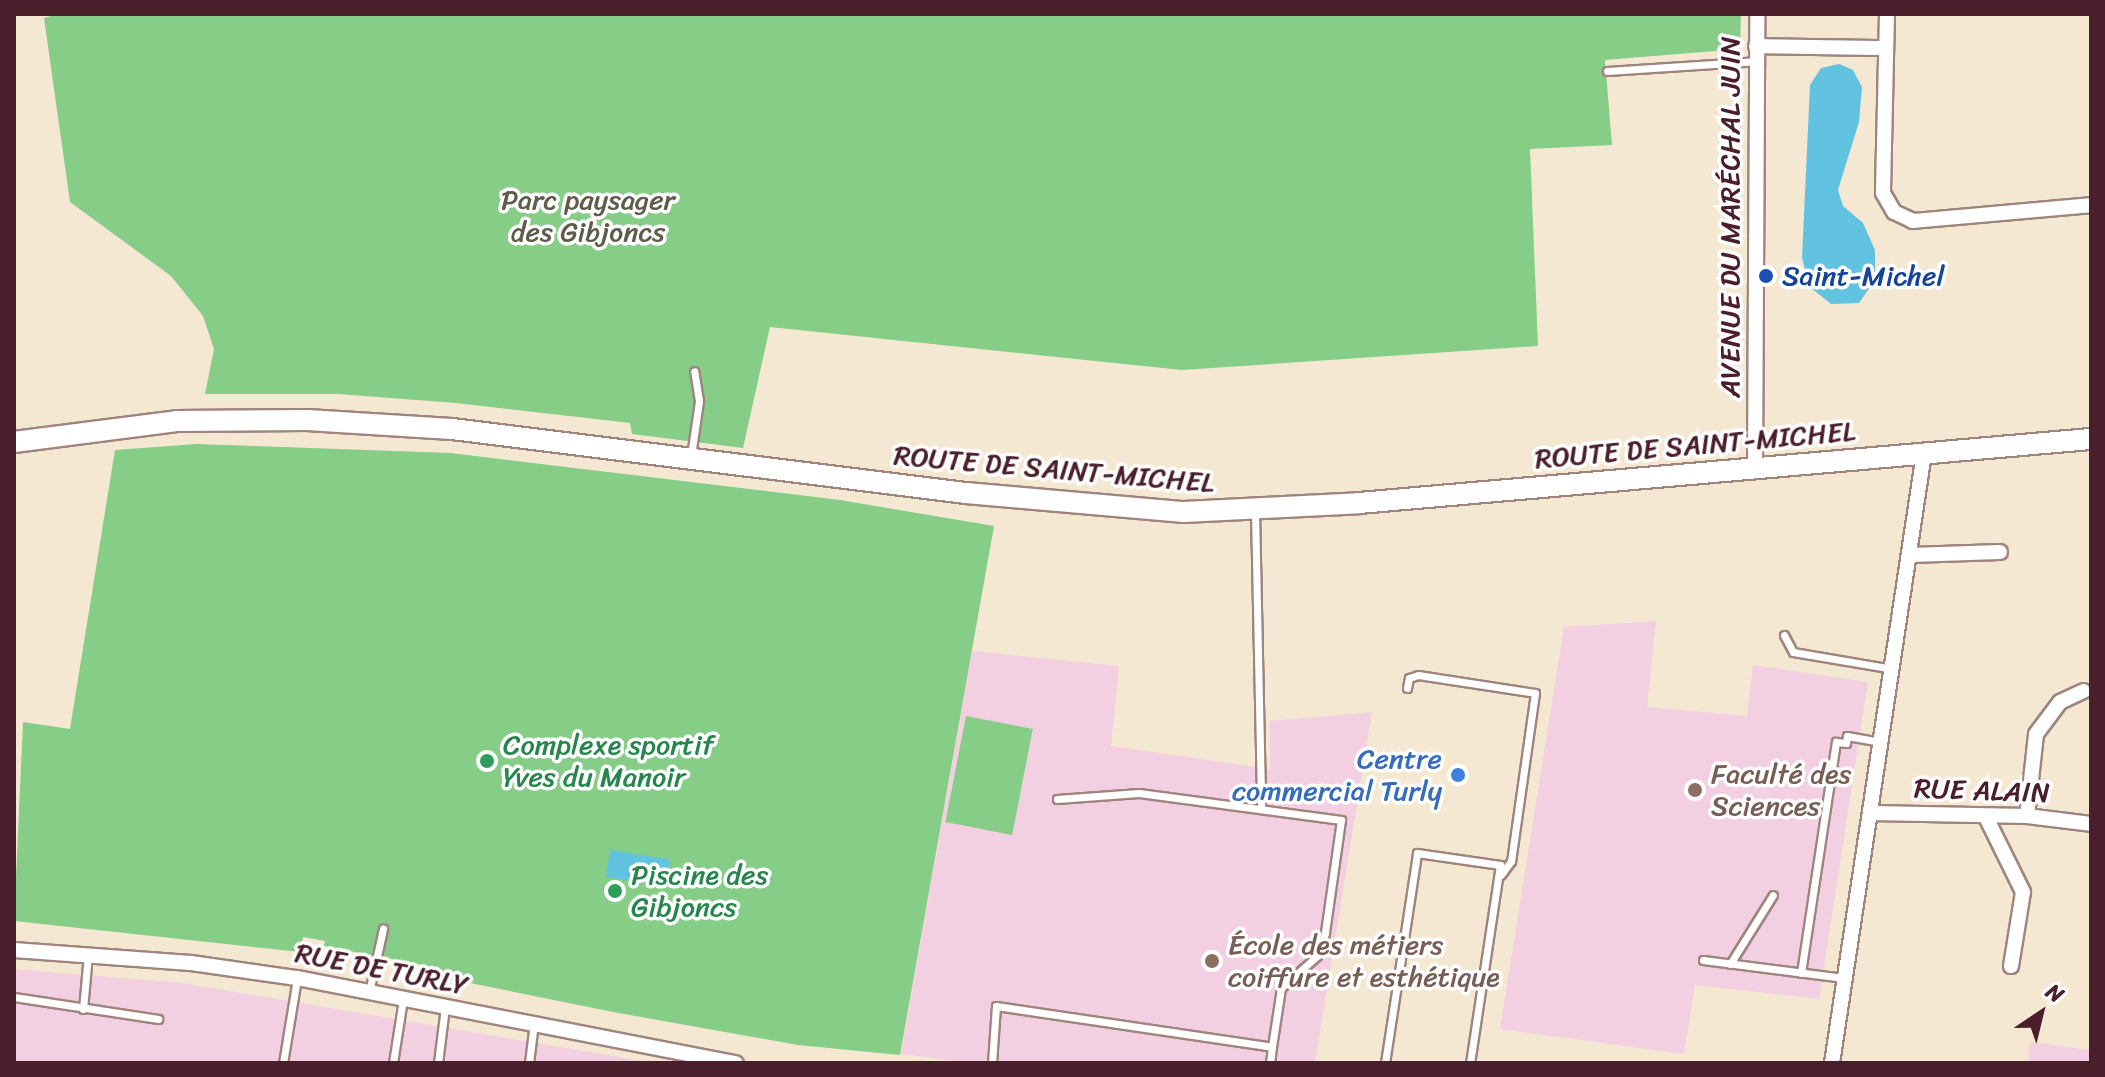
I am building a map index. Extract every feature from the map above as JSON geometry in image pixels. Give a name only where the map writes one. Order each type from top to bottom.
[{"type":"street","name":"AVENUE DU MARÉCHAL JUIN","points":[[1755,469],[1757,14]]},
{"type":"street","points":[[1887,14],[1883,193],[1894,212],[1913,221],[2091,205]]},
{"type":"street","points":[[1756,53],[1885,48]]},
{"type":"street","name":"ROUTE DE SAINT-MICHEL","points":[[14,442],[177,421],[307,420],[452,429],[1108,507],[1255,511],[2091,439]]},
{"type":"street","points":[[1832,1063],[1924,453]]},
{"type":"street","points":[[1910,555],[2000,552]]},
{"type":"street","points":[[2027,816],[2036,734],[2060,702],[2084,691]]},
{"type":"street","name":"RUE ALAIN","points":[[1872,813],[2027,816],[2091,824]]},
{"type":"street","points":[[1986,817],[2023,892],[2011,966]]},
{"type":"street","name":"RUE DE TURLY","points":[[14,950],[88,954],[297,978],[736,1063]]},
{"type":"lane","points":[[1607,71],[1756,53]]},
{"type":"lane","points":[[691,459],[699,401],[694,371]]},
{"type":"lane","points":[[1255,511],[1261,808]]},
{"type":"lane","points":[[1784,635],[1793,652],[1893,669]]},
{"type":"lane","points":[[1407,688],[1409,678],[1418,675],[1535,693],[1511,861],[1498,879]]},
{"type":"lane","points":[[1801,973],[1836,742],[1846,743],[1847,736],[1881,742]]},
{"type":"lane","points":[[1057,799],[1139,793],[1341,820],[1325,933],[1317,956],[1281,988],[1270,1063]]},
{"type":"lane","points":[[1385,1063],[1417,853],[1500,865],[1470,1063]]},
{"type":"lane","points":[[1730,964],[1773,895]]},
{"type":"lane","points":[[369,992],[383,929]]},
{"type":"lane","points":[[83,1009],[88,954]]},
{"type":"lane","points":[[1703,960],[1845,979]]},
{"type":"lane","points":[[283,1063],[297,978]]},
{"type":"lane","points":[[14,997],[158,1019]]},
{"type":"lane","points":[[393,1063],[403,999]]},
{"type":"lane","points":[[992,1063],[996,1006],[1272,1047]]},
{"type":"lane","points":[[438,1063],[445,1007]]},
{"type":"lane","points":[[529,1063],[534,1024]]},
{"type":"shaded area","name":"Faculté des Sciences","points":[[1656,621],[1647,707],[1747,716],[1753,665],[1868,682],[1819,999],[1695,985],[1684,1054],[1500,1029],[1564,627]]},
{"type":"shaded area","points":[[972,651],[1119,666],[1111,746],[1270,769],[1270,721],[1372,712],[1315,1063],[971,1063],[901,1054]]},
{"type":"shaded area","points":[[14,969],[183,983],[654,1063],[14,1063]]},
{"type":"shaded area","points":[[2030,1042],[2091,1050],[2091,1063],[2028,1063]]},
{"type":"green space","name":"Parc paysager des Gibjoncs","points":[[59,14],[1741,14],[1740,49],[1605,60],[1612,145],[1530,149],[1538,346],[1182,370],[770,327],[743,448],[632,434],[630,423],[456,403],[338,394],[205,394],[214,349],[203,316],[171,276],[70,202],[44,18]]},
{"type":"green space","name":"Complexe sportif Yves du Manoir","points":[[196,444],[451,453],[840,500],[994,526],[900,1055],[798,1045],[613,1012],[421,973],[422,965],[324,946],[325,941],[303,937],[300,952],[14,921],[23,722],[70,729],[115,450]]},
{"type":"green space","points":[[966,716],[1033,729],[1012,835],[945,822]]},
{"type":"water","points":[[1839,64],[1853,70],[1862,87],[1859,122],[1838,190],[1843,206],[1863,223],[1875,250],[1875,280],[1859,303],[1831,304],[1810,287],[1802,258],[1810,85],[1821,68]]},
{"type":"water","points":[[610,850],[670,860],[666,886],[606,877]]},
{"type":"place","name":"Saint-Michel","points":[[1766,276]]},
{"type":"place","name":"Complexe sportif Yves du Manoir","points":[[487,761]]},
{"type":"place","name":"Centre commercial Turly","points":[[1458,775]]},
{"type":"place","name":"Faculté des Sciences","points":[[1695,790]]},
{"type":"place","name":"Piscine des Gibjoncs","points":[[615,891]]},
{"type":"place","name":"École des métiers coiffure et esthétique","points":[[1212,961]]}]
